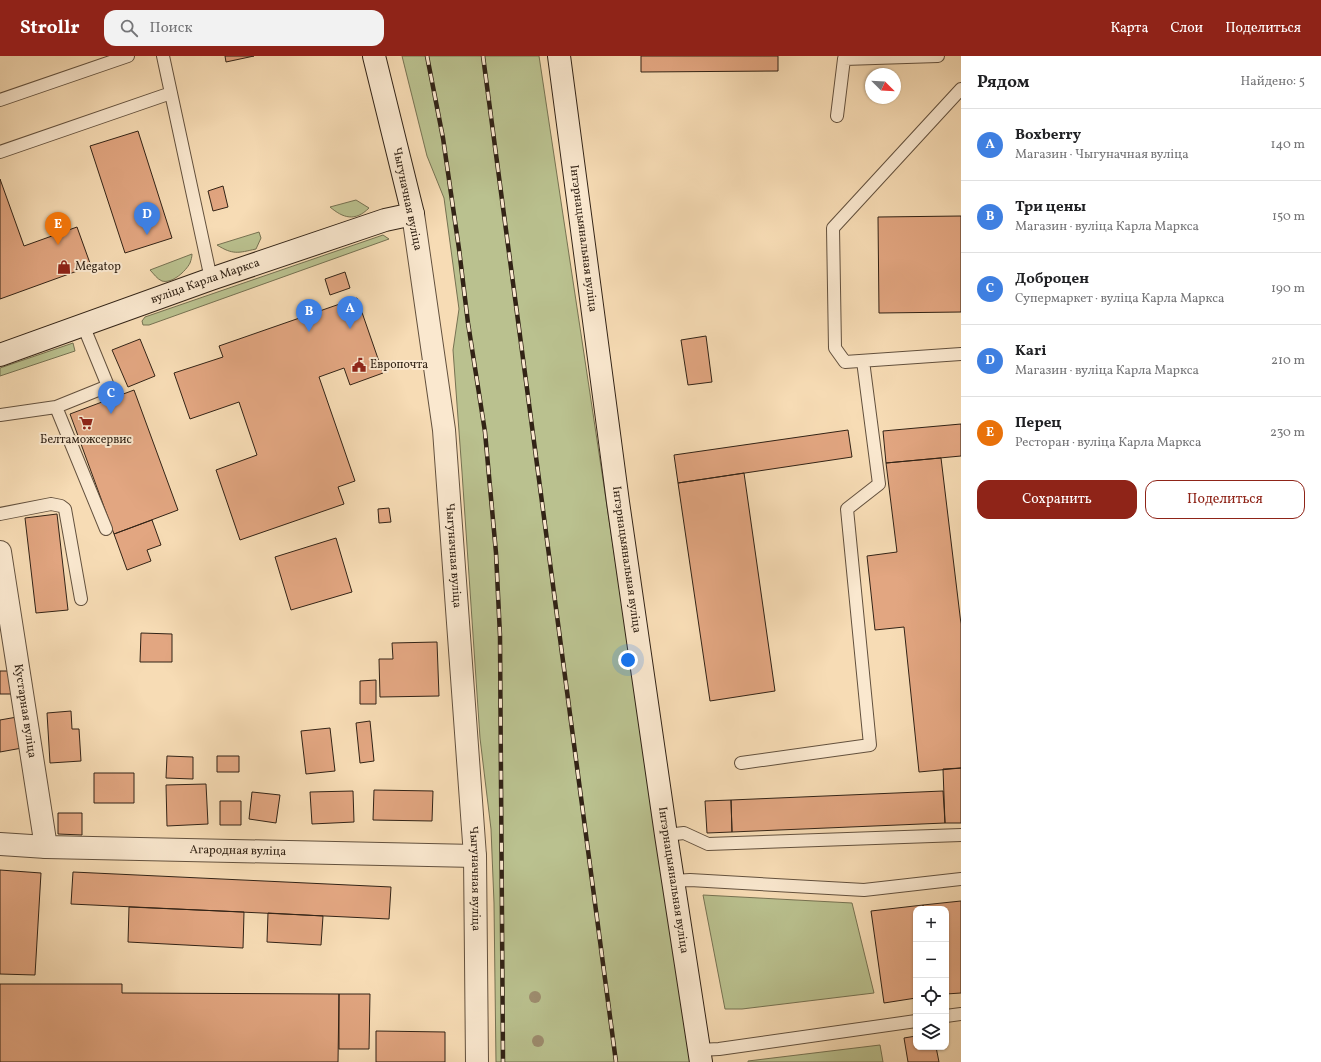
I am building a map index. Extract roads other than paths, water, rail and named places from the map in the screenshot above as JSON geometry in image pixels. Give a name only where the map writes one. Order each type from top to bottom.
[{"type":"street","name":"Чыгуначная вуліца","points":[[374,56],[413,214],[444,430],[475,856],[476,1062]]},
{"type":"street","name":"Інтэрнацыянальная вуліца","points":[[559,56],[618,502],[666,835],[700,1056]]},
{"type":"street","name":"вуліца Карла Маркса","points":[[0,355],[211,279],[385,220],[413,214]]},
{"type":"street","name":"Кустарная вуліца","points":[[0,552],[46,847]]},
{"type":"street","name":"Агародная вуліца","points":[[0,844],[46,847],[475,856]]},
{"type":"lane","points":[[0,100],[128,56]]},
{"type":"lane","points":[[164,56],[211,279]]},
{"type":"lane","points":[[837,116],[844,57],[938,56]]},
{"type":"lane","points":[[961,89],[833,228],[835,348],[845,362],[961,354]]},
{"type":"lane","points":[[0,152],[171,93]]},
{"type":"lane","points":[[0,415],[56,407],[108,386],[83,325]]},
{"type":"lane","points":[[741,763],[870,745],[847,509],[879,484],[863,361]]},
{"type":"lane","points":[[56,407],[106,529]]},
{"type":"lane","points":[[0,514],[51,504],[61,506],[65,509],[81,599]]},
{"type":"lane","points":[[666,835],[684,833],[708,844],[961,835]]},
{"type":"lane","points":[[674,881],[690,880],[864,890],[961,879]]},
{"type":"lane","points":[[949,1016],[961,1014]]},
{"type":"lane","points":[[700,1056],[718,1049],[913,1021]]},
{"type":"railway","points":[[427,56],[443,138],[468,323],[485,432],[496,553],[500,636],[503,1062]]},
{"type":"railway","points":[[483,56],[616,1062]]},
{"type":"place","name":"Kari","points":[[147,235]]},
{"type":"place","name":"Перец","points":[[58,245]]},
{"type":"place","name":"Megatop","points":[[64,267]]},
{"type":"place","name":"Boxberry","points":[[350,329]]},
{"type":"place","name":"Три цены","points":[[309,332]]},
{"type":"place","name":"Европочта","points":[[359,365]]},
{"type":"place","name":"Доброцен","points":[[111,414]]},
{"type":"place","name":"Белтаможсервис","points":[[86,423]]}]
